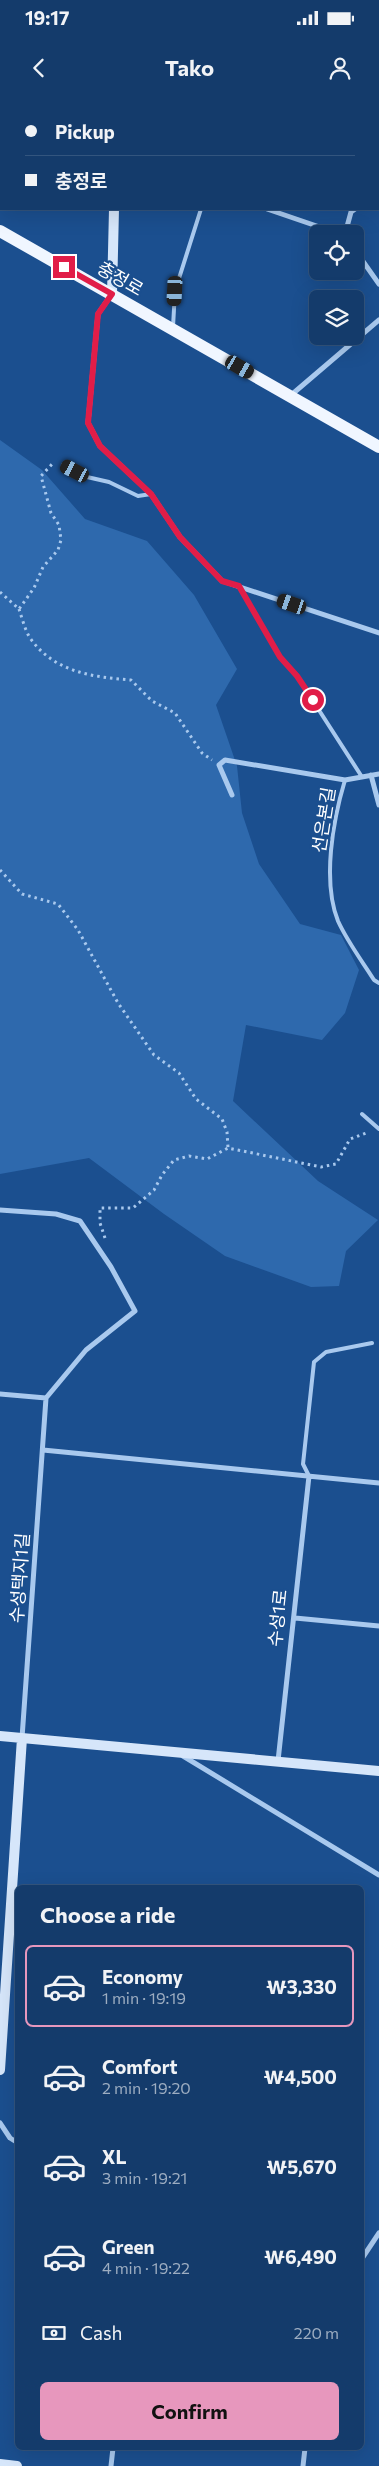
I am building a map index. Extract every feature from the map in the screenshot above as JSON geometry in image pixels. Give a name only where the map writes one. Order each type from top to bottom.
[{"type":"main road","name":"충정로","points":[[0,231],[379,447]]},
{"type":"street","points":[[114,210],[112,294],[98,314],[88,423],[100,446],[151,494],[180,537],[222,581],[379,633]]},
{"type":"street","points":[[270,210],[314,225]]},
{"type":"street","points":[[348,225],[353,210]]},
{"type":"street","points":[[364,263],[379,284]]},
{"type":"street","points":[[289,396],[379,320]]},
{"type":"street","name":"선은본길","points":[[219,765],[225,760],[344,780]]},
{"type":"street","points":[[219,765],[232,795]]},
{"type":"street","points":[[344,780],[379,774]]},
{"type":"street","points":[[371,775],[379,805]]},
{"type":"street","points":[[0,1210],[56,1214],[80,1221],[111,1267],[135,1311],[86,1350],[46,1398],[0,1394]]},
{"type":"street","name":"수성택지1길","points":[[22,1738],[46,1398]]},
{"type":"street","points":[[43,1450],[379,1483]]},
{"type":"street","name":"수성1로","points":[[278,1762],[309,1476]]},
{"type":"street","points":[[295,1618],[379,1626]]},
{"type":"street","points":[[0,1736],[379,1771]]},
{"type":"street","points":[[0,2070],[22,1738]]},
{"type":"street","points":[[177,1752],[379,1875]]},
{"type":"street","points":[[0,2123],[10,2138],[15,2141]]},
{"type":"street","points":[[364,2256],[379,2233]]},
{"type":"street","points":[[112,2466],[114,2450]]},
{"type":"street","points":[[303,2466],[305,2450]]},
{"type":"street","points":[[0,2464],[17,2466]]},
{"type":"lane","points":[[173,329],[175,291],[201,210]]},
{"type":"lane","points":[[63,465],[87,477],[109,482],[138,496],[151,494]]},
{"type":"lane","points":[[239,586],[280,657],[302,683],[362,777]]},
{"type":"lane","name":"선은본길","points":[[344,780],[334,825],[330,884],[338,920],[374,980],[379,983]]},
{"type":"lane","points":[[362,1114],[379,1129]]},
{"type":"lane","points":[[309,1476],[303,1464],[314,1362],[326,1352],[372,1343]]},
{"type":"path","points":[[19,609],[34,588],[43,567],[58,550],[61,540],[59,525],[51,513],[41,476],[54,462],[63,465]]},
{"type":"path","points":[[0,592],[19,609],[29,637],[48,657],[72,671],[102,678],[131,680],[152,701],[175,713],[202,753],[219,765]]},
{"type":"path","points":[[0,870],[22,894],[58,904],[78,930],[118,1003],[154,1055],[179,1073],[196,1100],[222,1118],[227,1132],[228,1148]]},
{"type":"path","points":[[111,1267],[108,1247],[100,1223],[100,1208],[117,1206],[133,1208],[154,1190],[162,1175],[174,1160],[190,1156],[207,1159],[228,1148],[321,1168],[336,1164],[350,1139],[370,1132]]},
{"type":"shaded area","points":[[0,440],[42,470],[85,519],[147,541],[194,595],[237,669],[216,705],[237,766],[242,813],[259,864],[300,924],[341,935],[359,970],[345,1013],[322,1040],[246,1025],[233,1101],[318,1181],[378,1220],[346,1251],[339,1286],[311,1287],[225,1256],[164,1214],[89,1158],[0,1174]]},
{"type":"route","points":[[64,267],[112,294],[98,314],[88,423],[100,446],[151,494],[180,537],[222,581],[239,586],[280,657],[297,676],[313,700]]}]
